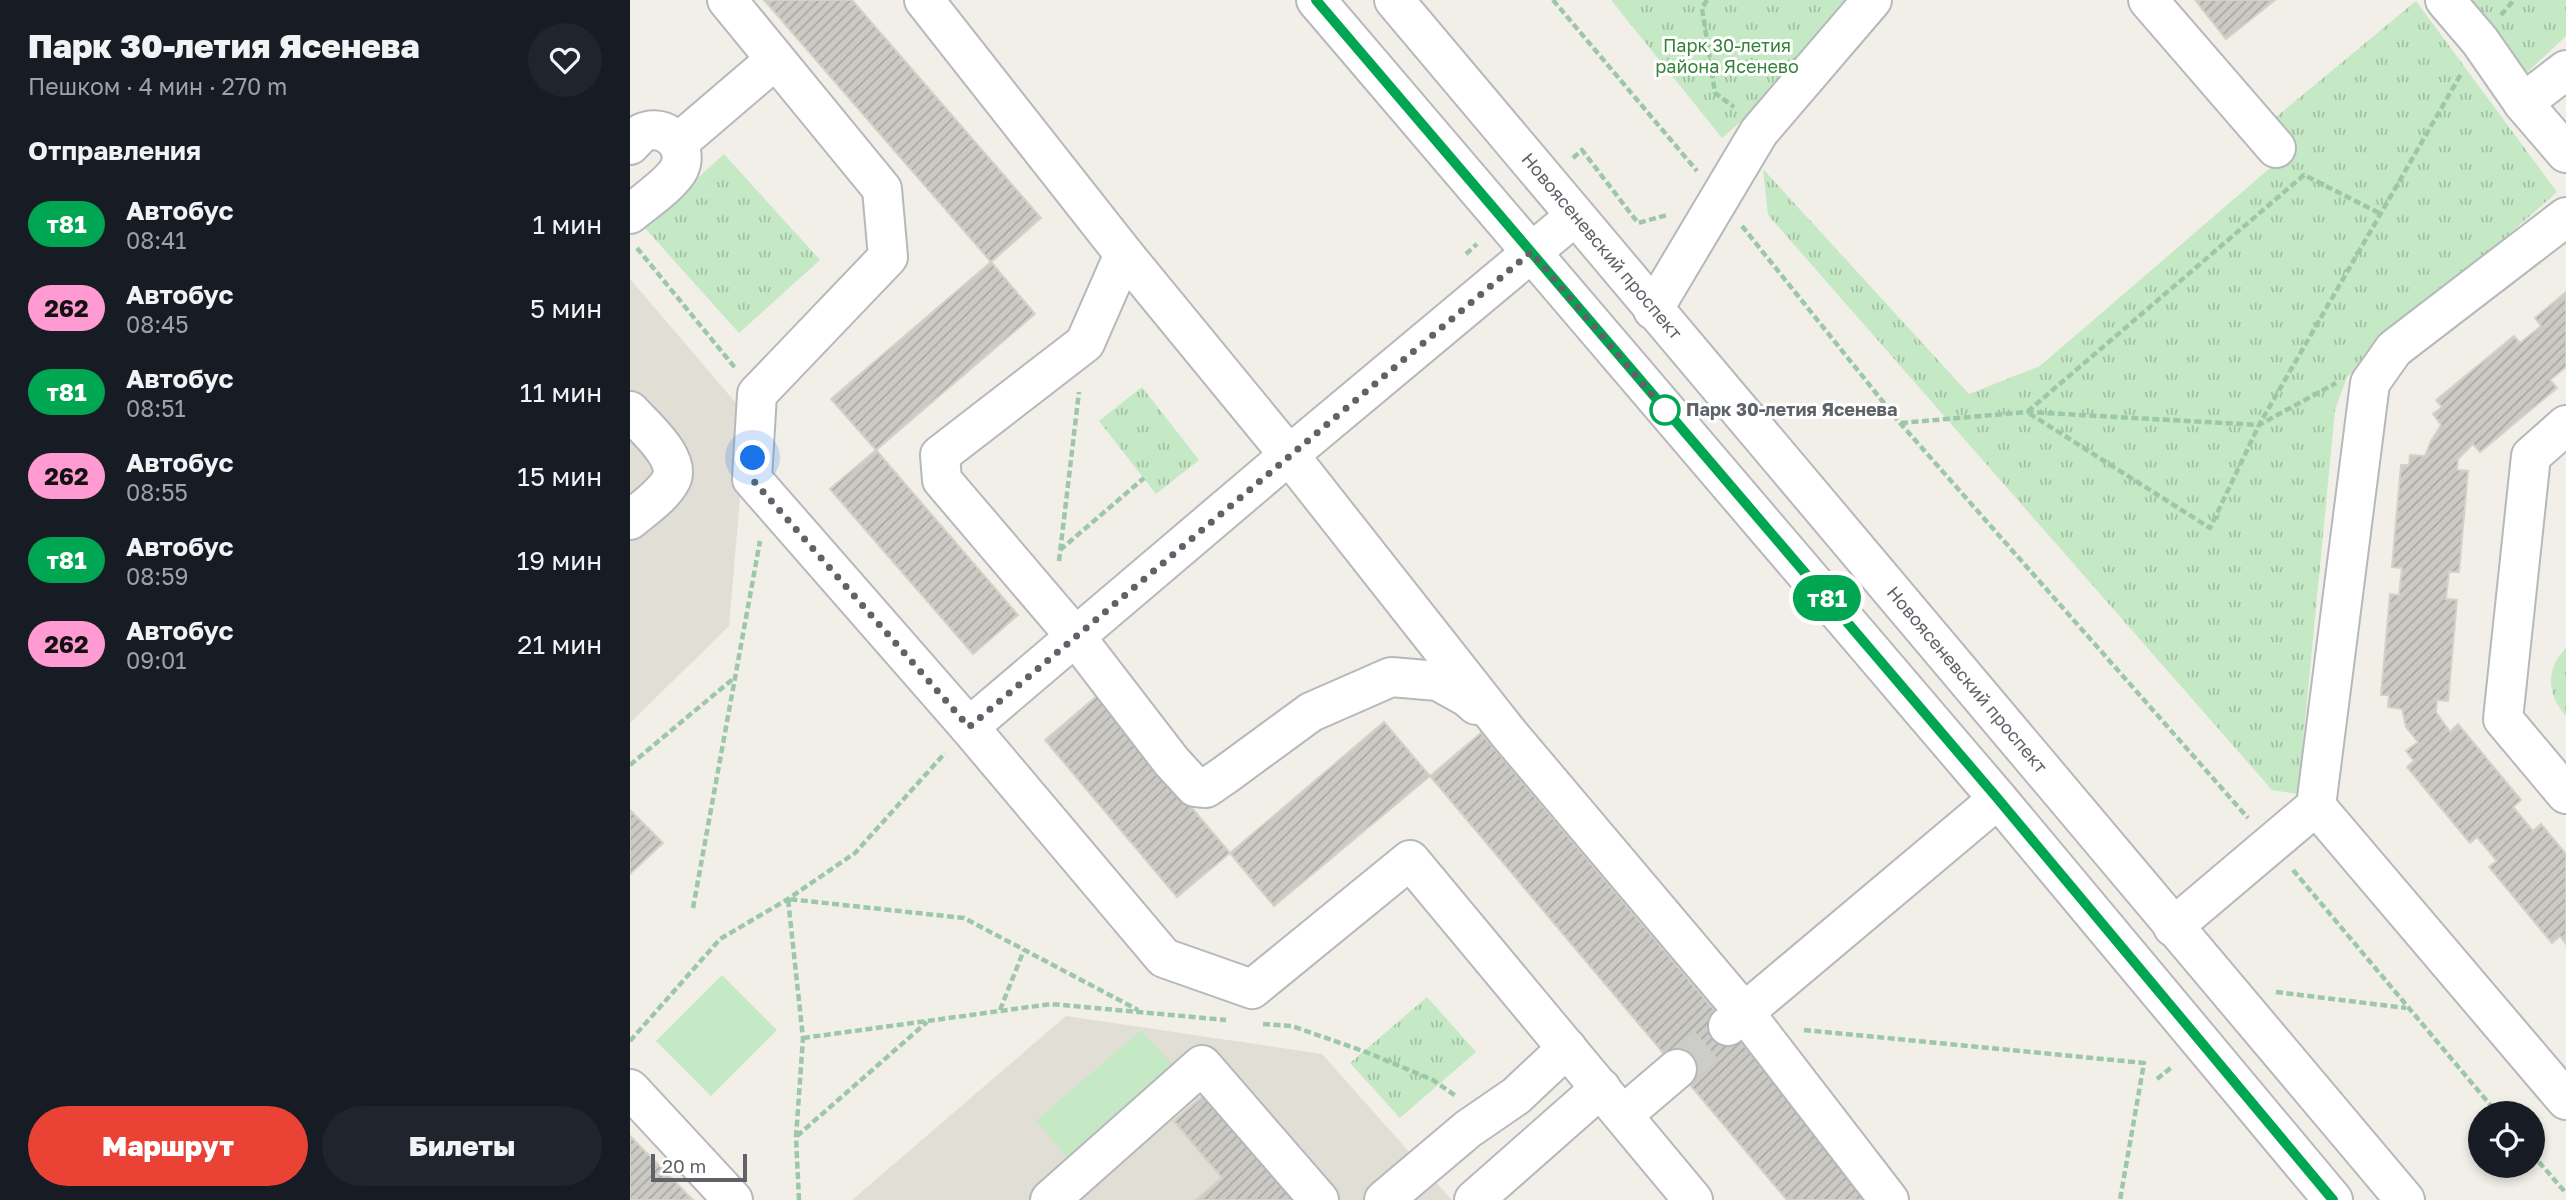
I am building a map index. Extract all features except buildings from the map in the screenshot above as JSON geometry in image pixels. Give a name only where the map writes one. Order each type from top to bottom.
[{"type":"street","points":[[727,0],[882,189],[888,257],[757,394],[752,479],[969,727],[1164,958],[1252,989],[1410,860],[1693,1200]]},
{"type":"street","points":[[924,0],[1509,734],[1889,1200]]},
{"type":"street","points":[[1316,0],[1998,799],[2333,1200]]},
{"type":"street","name":"Новоясеневский проспект","points":[[1394,0],[1574,217],[2405,1200]]},
{"type":"street","points":[[1653,310],[1721,200],[1759,132],[1872,0]]},
{"type":"street","points":[[2148,0],[2276,148]]},
{"type":"street","points":[[2445,0],[2480,41],[2523,103],[2566,152]]},
{"type":"street","points":[[678,143],[775,60]]},
{"type":"street","points":[[2523,103],[2566,70]]},
{"type":"street","points":[[630,145],[642,134],[655,130],[668,133],[678,143],[682,156],[679,169],[630,214]]},
{"type":"street","points":[[969,727],[1064,623],[1289,455],[1574,217]]},
{"type":"street","points":[[2173,927],[2316,806],[2370,383],[2395,349],[2566,217]]},
{"type":"street","points":[[1124,254],[1085,343],[940,455],[942,480],[1064,623],[1172,762],[1195,787],[1206,788],[1311,712],[1391,677],[1438,681],[1467,697],[1509,734]]},
{"type":"street","points":[[630,411],[672,458],[674,471],[672,481],[665,489],[630,520]]},
{"type":"street","points":[[2566,425],[2531,456],[2503,719],[2566,794]]},
{"type":"street","points":[[1742,1021],[1998,799]]},
{"type":"street","points":[[2316,806],[2566,1100]]},
{"type":"street","points":[[1384,1200],[1485,1117],[1516,1096],[1567,1048]]},
{"type":"street","points":[[1050,1200],[1202,1065],[1319,1200]]},
{"type":"street","points":[[1474,1200],[1612,1101],[1677,1069]]},
{"type":"street","points":[[630,1089],[733,1200]]},
{"type":"street","points":[[2281,1138],[2300,1147],[2311,1146],[2320,1141],[2327,1133],[2330,1122],[2329,1112],[2323,1102]]},
{"type":"path","points":[[1553,0],[1721,200],[1900,424],[2271,844],[2487,1101]]},
{"type":"path","points":[[1707,0],[1702,8],[1715,93],[1746,116],[1759,132]]},
{"type":"path","points":[[2027,412],[2210,528],[2259,425],[2480,41]]},
{"type":"path","points":[[1582,150],[1638,223],[1721,200]]},
{"type":"path","points":[[2027,412],[2304,175],[2379,213]]},
{"type":"path","points":[[630,240],[757,394]]},
{"type":"path","points":[[1064,623],[1060,551],[1085,343]]},
{"type":"path","points":[[1900,424],[2027,412],[2259,425],[2347,377],[2370,383]]},
{"type":"path","points":[[1060,551],[1144,478]]},
{"type":"path","points":[[693,908],[768,497]]},
{"type":"path","points":[[630,765],[735,677]]},
{"type":"path","points":[[630,1041],[720,939],[788,899],[855,853],[969,727]]},
{"type":"path","points":[[788,899],[964,918],[1142,1012]]},
{"type":"path","points":[[788,899],[803,1038],[796,1136],[799,1200]]},
{"type":"path","points":[[1000,1011],[1024,950]]},
{"type":"path","points":[[2274,992],[2407,1008]]},
{"type":"path","points":[[803,1038],[1051,1004],[1237,1021]]},
{"type":"path","points":[[796,1136],[929,1021]]},
{"type":"path","points":[[1742,1021],[2144,1063],[2120,1200]]},
{"type":"path","points":[[1251,1022],[1292,1026],[1366,1052],[1433,1080],[1485,1117]]},
{"type":"path","points":[[2157,1079],[2173,1066]]},
{"type":"path","points":[[2545,1169],[2566,1194]]},
{"type":"shaded area","points":[[630,279],[747,416],[729,626],[630,723]]},
{"type":"shaded area","points":[[1066,1016],[1322,1054],[1452,1200],[852,1200]]},
{"type":"green space","name":"Парк 30-летия района Ясенево","points":[[1611,0],[1857,0],[1747,116],[1722,138]]},
{"type":"green space","points":[[2430,0],[2566,0],[2566,36],[2506,92]]},
{"type":"green space","points":[[2416,1],[2557,192],[2347,377],[2335,410],[2298,794],[2272,790],[1768,215],[1763,169],[1969,394],[2040,366],[2291,150],[2270,122]]},
{"type":"green space","points":[[724,154],[820,260],[739,333],[644,227]]},
{"type":"green space","points":[[1142,387],[1199,460],[1156,494],[1099,421]]},
{"type":"green space","points":[[2566,648],[2566,716],[2555,699],[2551,682],[2554,665]]},
{"type":"green space","points":[[722,975],[777,1030],[711,1096],[656,1041]]},
{"type":"green space","points":[[1427,997],[1476,1052],[1400,1118],[1350,1063]]},
{"type":"green space","points":[[1141,1030],[1179,1072],[1073,1164],[1036,1121]]},
{"type":"tunnel","points":[[1677,1069],[1728,1026]]},
{"type":"bus line","name":"т81","points":[[1316,0],[1998,799],[2333,1200]]},
{"type":"place","name":"Парк 30-летия Ясенева","points":[[1665,410]]},
{"type":"route","points":[[753,458],[752,479],[969,727],[1531,252],[1665,410]]}]
